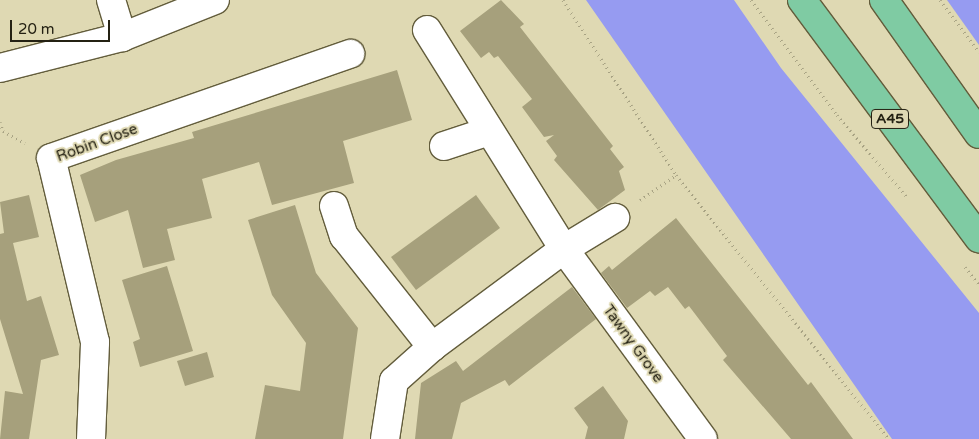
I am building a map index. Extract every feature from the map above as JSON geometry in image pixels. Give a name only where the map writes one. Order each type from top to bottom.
[{"type":"highway","name":"A45","points":[[802,0],[979,238]]},
{"type":"highway","points":[[884,0],[979,134]]},
{"type":"street","points":[[112,0],[122,37]]},
{"type":"street","points":[[0,68],[122,37],[215,0]]},
{"type":"street","name":"Tawny Grove","points":[[426,30],[564,249],[703,439]]},
{"type":"street","name":"Robin Close","points":[[91,439],[95,342],[51,158],[337,64]]},
{"type":"street","points":[[444,146],[489,131]]},
{"type":"street","points":[[334,206],[344,236],[432,347]]},
{"type":"street","points":[[385,439],[394,381],[432,347],[564,249],[615,218]]},
{"type":"path","points":[[562,0],[676,174],[889,439]]},
{"type":"path","points":[[751,0],[837,115],[915,206]]},
{"type":"path","points":[[940,0],[979,52]]},
{"type":"path","points":[[615,218],[676,174]]},
{"type":"path","points":[[962,263],[979,284]]},
{"type":"shaded area","points":[[586,0],[734,0],[781,68],[979,313],[979,439],[892,439]]},
{"type":"shaded area","points":[[947,0],[979,0],[979,45]]},
{"type":"building","points":[[501,0],[524,24],[520,27],[613,146],[610,149],[624,167],[619,171],[625,190],[598,210],[554,160],[557,156],[546,141],[554,135],[544,137],[522,107],[532,99],[498,56],[494,58],[489,52],[481,58],[460,31]]},
{"type":"building","points":[[397,70],[412,120],[343,141],[354,183],[272,205],[259,162],[202,179],[212,218],[167,229],[175,260],[143,268],[128,210],[95,222],[80,175],[116,160],[194,138],[192,132]]},
{"type":"building","points":[[29,195],[39,237],[13,243],[27,301],[41,296],[59,355],[41,360],[29,439],[0,439],[5,391],[23,394],[0,319],[0,234],[4,233],[0,202]]},
{"type":"building","points":[[476,195],[500,228],[416,290],[391,257]]},
{"type":"building","points":[[295,205],[316,273],[358,328],[343,439],[255,439],[265,385],[300,391],[306,343],[272,295],[248,220]]},
{"type":"building","points":[[676,218],[808,385],[811,382],[853,439],[791,439],[723,360],[727,356],[689,306],[685,309],[668,287],[655,296],[650,291],[627,308],[601,273],[609,266],[612,270]]},
{"type":"building","points":[[167,266],[193,351],[140,367],[133,342],[140,339],[122,280]]},
{"type":"building","points":[[572,287],[596,319],[509,386],[505,380],[461,403],[452,439],[415,439],[421,383],[456,361],[463,371]]},
{"type":"building","points":[[207,352],[214,377],[185,386],[177,361]]},
{"type":"building","points":[[603,386],[628,421],[624,439],[585,439],[588,427],[574,408]]}]
